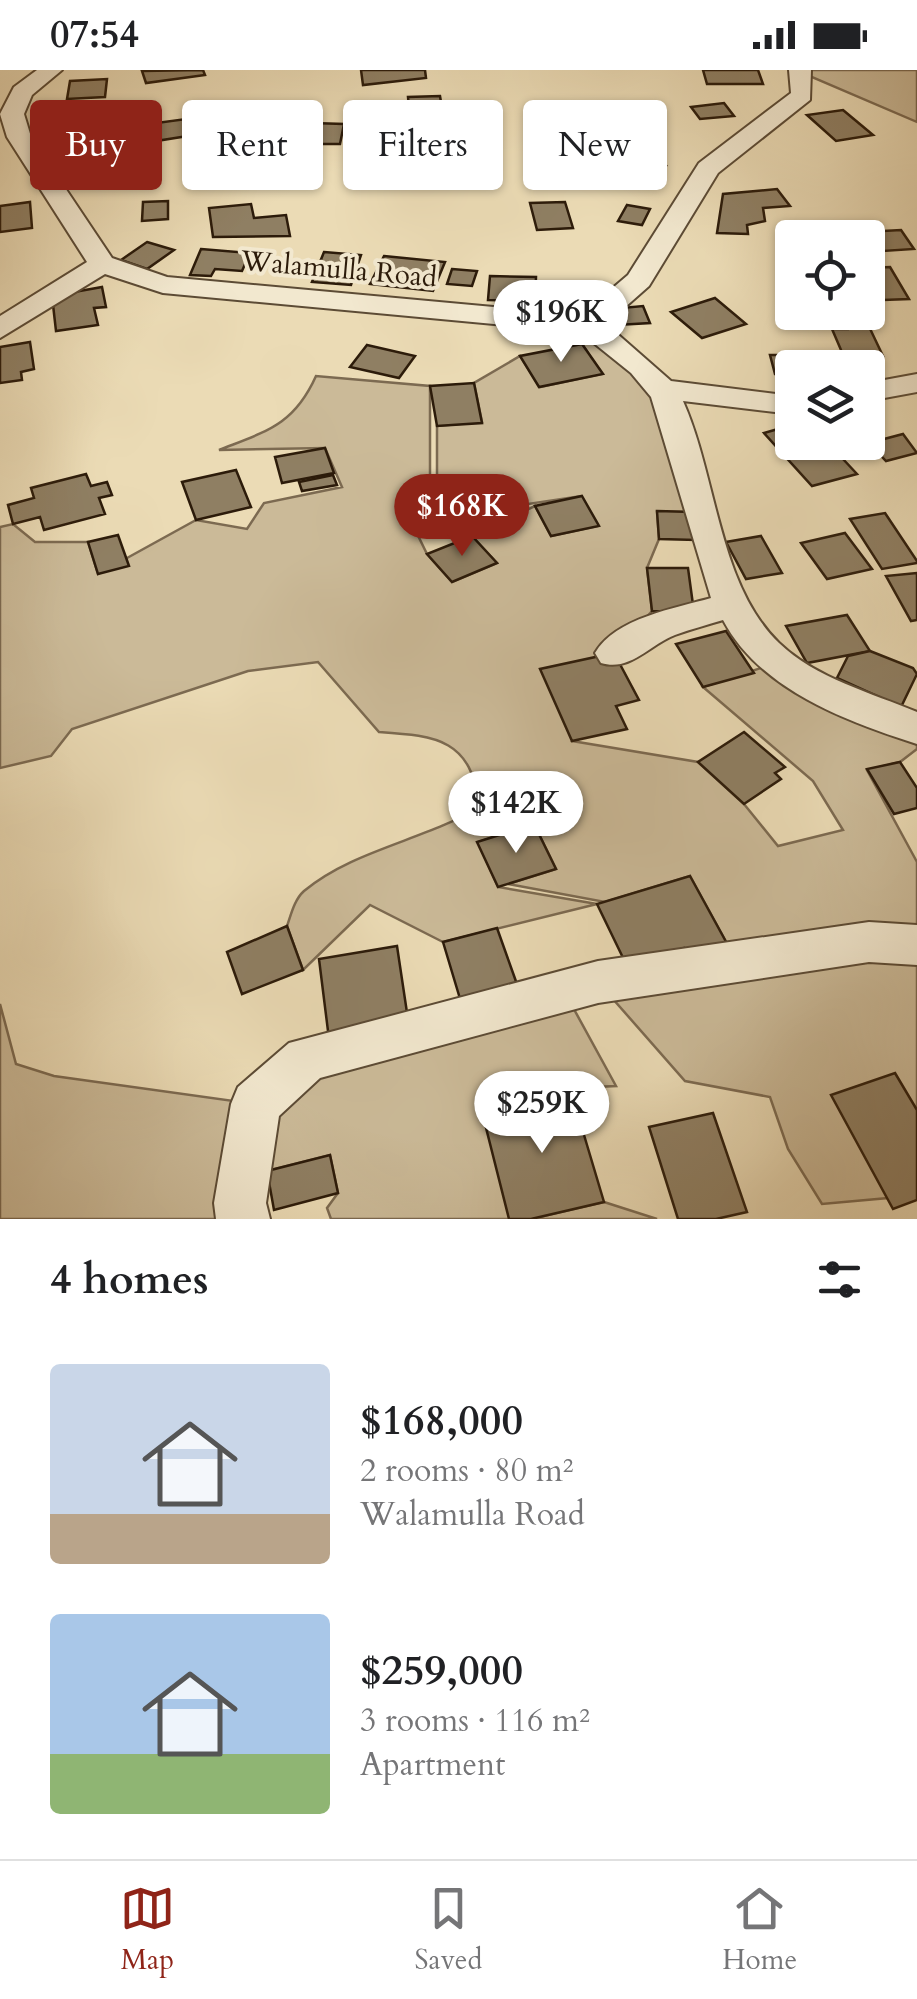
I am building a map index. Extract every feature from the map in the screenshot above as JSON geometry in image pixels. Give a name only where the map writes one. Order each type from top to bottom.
[{"type":"street","points":[[0,329],[102,264],[19,137],[12,114],[22,92],[51,70]]},
{"type":"street","points":[[800,70],[802,95],[708,168],[639,280],[588,324],[660,388],[688,448],[714,556],[733,604],[766,653],[828,690],[917,729]]},
{"type":"street","name":"Walamulla Road","points":[[102,264],[162,285],[588,324]]},
{"type":"street","points":[[885,389],[915,385]]},
{"type":"street","points":[[660,388],[738,402],[775,404]]},
{"type":"street","points":[[614,653],[658,627],[733,604]]},
{"type":"street","points":[[243,1219],[240,1203],[256,1104],[306,1059],[598,982],[869,942],[917,945]]},
{"type":"shaded area","points":[[917,70],[917,122],[800,72]]},
{"type":"shaded area","points":[[585,331],[655,394],[693,512],[657,512],[659,539],[647,568],[652,611],[614,653],[572,741],[698,762],[744,804],[778,846],[843,830],[813,781],[703,687],[770,665],[917,743],[917,749],[900,762],[867,770],[917,862],[917,936],[730,949],[690,876],[605,902],[508,884],[556,869],[534,824],[478,842],[498,887],[597,904],[443,942],[370,905],[303,970],[287,926],[304,891],[344,865],[480,807],[469,767],[460,754],[435,740],[379,732],[318,662],[248,671],[72,729],[51,756],[0,768],[0,527],[13,524],[35,542],[88,542],[98,574],[196,520],[247,529],[264,503],[342,487],[325,448],[219,450],[265,431],[288,416],[316,376],[430,386],[430,489],[406,511],[427,554],[452,582],[497,563],[472,536],[535,506],[551,536],[598,526],[581,496],[495,509],[472,526],[437,484],[437,426],[482,422],[474,383],[520,356],[540,387],[602,374],[582,344]]},
{"type":"shaded area","points":[[917,945],[917,1110],[888,1198],[822,1204],[788,1149],[770,1097],[685,1081],[598,982]]},
{"type":"shaded area","points":[[564,991],[616,1086],[570,1088],[509,1219],[331,1219],[327,1208],[338,1193],[330,1155],[267,1171],[256,1104],[306,1059]]},
{"type":"shaded area","points":[[0,1004],[16,1064],[54,1076],[241,1102],[243,1219],[0,1219]]},
{"type":"shaded area","points":[[604,1202],[657,1219],[531,1219]]},
{"type":"building","points":[[203,70],[205,75],[146,83],[142,71]]},
{"type":"building","points":[[361,70],[425,70],[426,78],[363,85]]},
{"type":"building","points":[[703,70],[758,70],[763,84],[707,84]]},
{"type":"building","points":[[107,79],[105,97],[67,99],[70,81]]},
{"type":"building","points":[[440,96],[441,100],[408,100],[408,97]]},
{"type":"building","points":[[724,103],[734,116],[700,119],[691,107]]},
{"type":"building","points":[[843,110],[873,135],[836,141],[807,115]]},
{"type":"building","points":[[182,120],[182,137],[162,140],[162,122]]},
{"type":"building","points":[[323,123],[343,124],[340,144],[323,144]]},
{"type":"building","points":[[777,189],[790,206],[763,208],[765,221],[747,225],[748,234],[717,233],[723,194]]},
{"type":"building","points":[[168,201],[168,219],[142,221],[143,202]]},
{"type":"building","points":[[30,202],[32,228],[0,232],[0,206]]},
{"type":"building","points":[[565,202],[573,228],[537,230],[530,203]]},
{"type":"building","points":[[251,204],[254,218],[286,215],[290,236],[213,237],[209,208]]},
{"type":"building","points":[[627,205],[650,209],[642,225],[618,221]]},
{"type":"building","points":[[901,230],[914,249],[885,251],[885,231]]},
{"type":"building","points":[[147,242],[174,250],[147,269],[121,260]]},
{"type":"building","points":[[201,249],[250,253],[242,271],[215,269],[211,276],[190,275]]},
{"type":"building","points":[[324,252],[361,255],[351,285],[312,282]]},
{"type":"building","points":[[384,256],[445,262],[433,291],[370,284]]},
{"type":"building","points":[[885,267],[890,267],[909,299],[885,300]]},
{"type":"building","points":[[452,269],[477,271],[472,286],[447,284]]},
{"type":"building","points":[[490,276],[536,277],[535,301],[488,300]]},
{"type":"building","points":[[102,287],[106,307],[94,308],[98,325],[56,331],[52,296]]},
{"type":"building","points":[[715,298],[746,324],[702,338],[671,312]]},
{"type":"building","points":[[643,306],[650,323],[617,325],[611,309]]},
{"type":"building","points":[[832,330],[871,330],[880,350],[841,350]]},
{"type":"building","points":[[30,342],[34,369],[21,372],[22,380],[0,383],[0,347]]},
{"type":"building","points":[[582,344],[603,374],[539,387],[520,356]]},
{"type":"building","points":[[367,345],[415,356],[399,378],[350,367]]},
{"type":"building","points":[[474,383],[482,423],[437,426],[430,386]]},
{"type":"building","points":[[775,430],[775,445],[764,433]]},
{"type":"building","points":[[903,434],[917,453],[886,461],[885,439]]},
{"type":"building","points":[[325,448],[334,473],[282,483],[275,457]]},
{"type":"building","points":[[788,460],[844,460],[857,474],[812,486]]},
{"type":"building","points":[[236,470],[251,507],[196,520],[182,482]]},
{"type":"building","points":[[86,474],[91,486],[107,482],[112,495],[99,498],[105,514],[44,530],[40,517],[13,524],[8,505],[34,498],[31,488]]},
{"type":"building","points":[[333,475],[337,485],[302,491],[299,482]]},
{"type":"building","points":[[582,496],[599,526],[551,536],[535,506]]},
{"type":"building","points":[[657,511],[693,512],[696,540],[659,539]]},
{"type":"building","points":[[885,513],[917,563],[882,569],[850,519]]},
{"type":"building","points":[[845,533],[872,569],[827,579],[801,543]]},
{"type":"building","points":[[118,535],[129,566],[98,574],[88,542]]},
{"type":"building","points":[[472,536],[497,563],[452,582],[427,554]]},
{"type":"building","points":[[761,536],[782,573],[746,579],[726,542]]},
{"type":"building","points":[[647,568],[688,568],[694,612],[652,611]]},
{"type":"building","points":[[917,573],[917,620],[911,621],[886,576]]},
{"type":"building","points":[[847,615],[870,651],[807,663],[786,626]]},
{"type":"building","points":[[726,631],[754,673],[703,687],[676,644]]},
{"type":"building","points":[[870,651],[913,668],[917,674],[901,707],[837,678],[848,656]]},
{"type":"building","points":[[614,653],[639,700],[616,706],[627,729],[572,741],[540,669]]},
{"type":"building","points":[[744,732],[785,767],[775,773],[781,779],[744,804],[698,762]]},
{"type":"building","points":[[900,762],[917,788],[917,808],[894,814],[867,769]]},
{"type":"building","points":[[534,824],[556,869],[498,887],[477,842]]},
{"type":"building","points":[[690,876],[730,949],[691,962],[684,948],[627,966],[597,904]]},
{"type":"building","points":[[287,926],[303,970],[242,994],[227,952]]},
{"type":"building","points":[[497,928],[518,987],[461,1002],[443,942]]},
{"type":"building","points":[[397,946],[409,1026],[329,1039],[319,959]]},
{"type":"building","points":[[895,1073],[917,1110],[917,1200],[893,1209],[831,1095]]},
{"type":"building","points":[[570,1088],[604,1202],[531,1219],[509,1219],[481,1108]]},
{"type":"building","points":[[713,1113],[747,1212],[716,1219],[678,1219],[649,1127]]},
{"type":"building","points":[[330,1155],[338,1193],[274,1210],[267,1171]]}]
